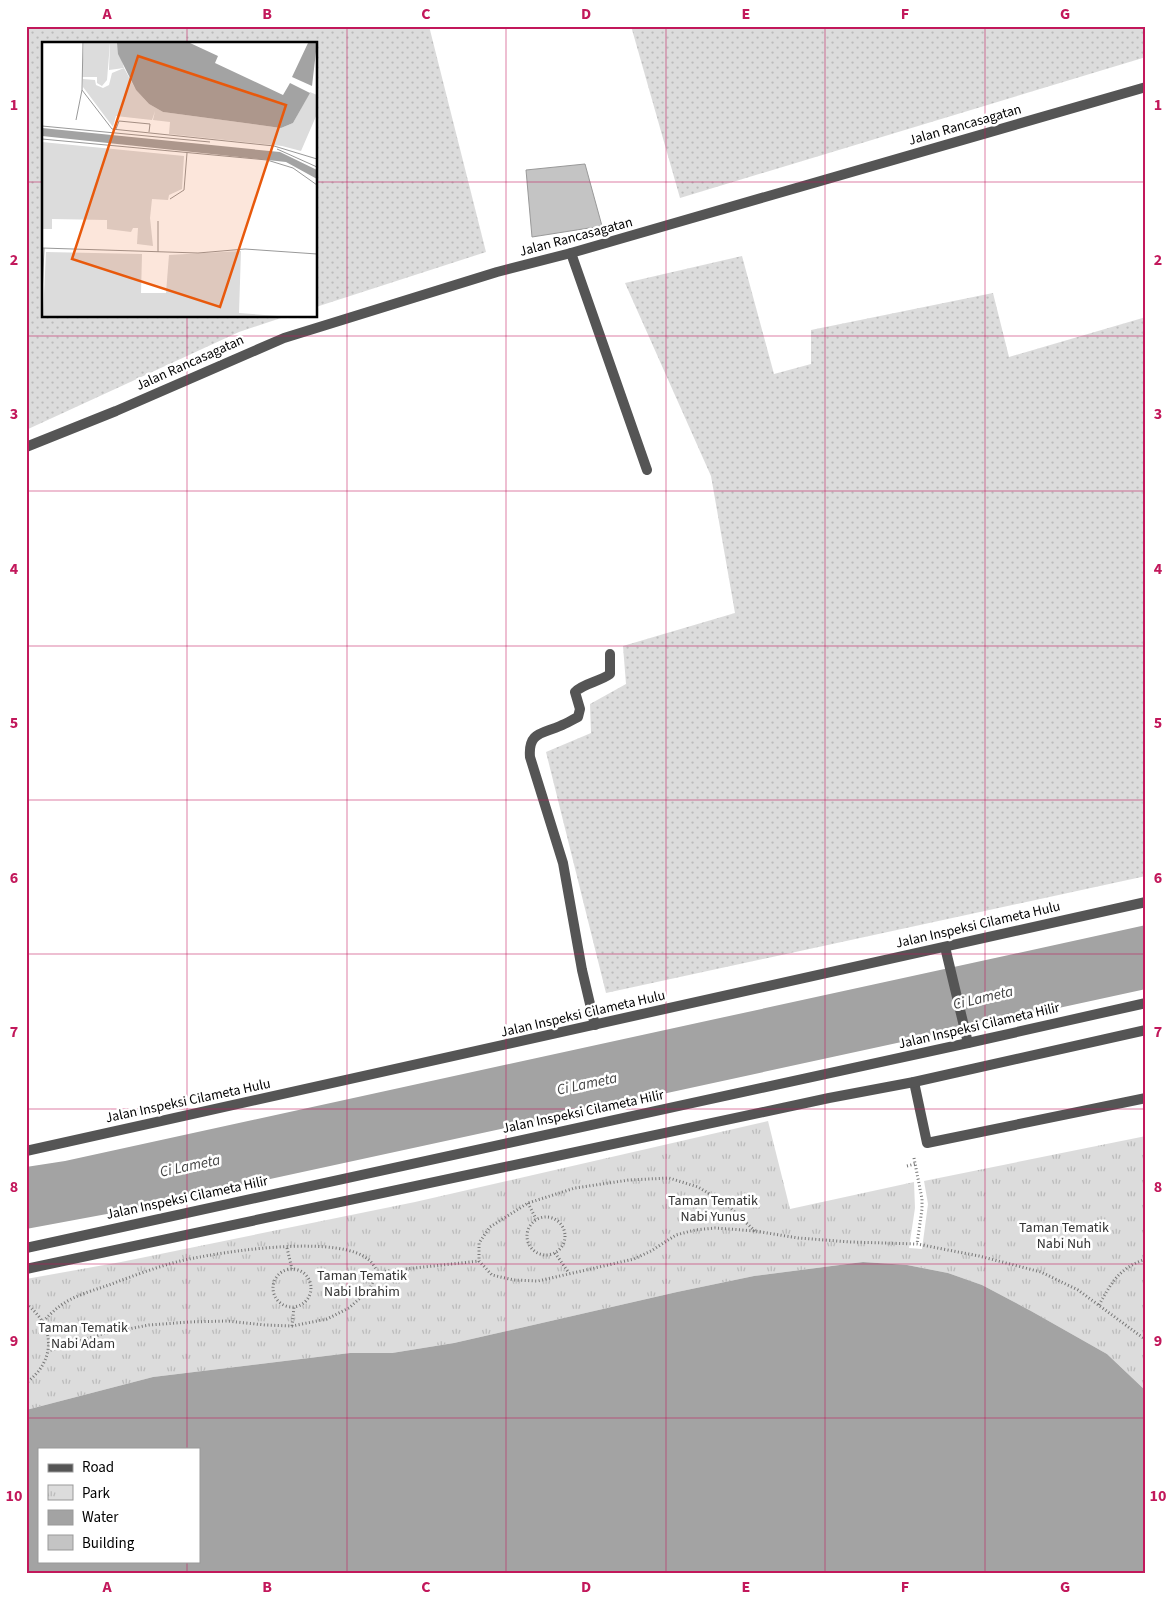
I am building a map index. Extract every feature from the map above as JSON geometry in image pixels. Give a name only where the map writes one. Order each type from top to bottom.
[{"type":"street","name":"Jalan Rancasagatan","points":[[26,447],[116,411],[284,338],[497,272],[571,253],[1146,87]]},
{"type":"street","points":[[571,253],[646,470]]},
{"type":"street","points":[[595,1025],[582,970],[563,863],[530,749],[531,742],[537,734],[578,717],[580,709],[575,692],[583,686],[610,674],[610,654]]},
{"type":"street","name":"Jalan Inspeksi Cilameta Hulu","points":[[26,1151],[1146,902]]},
{"type":"street","points":[[945,947],[968,1043]]},
{"type":"street","name":"Jalan Inspeksi Cilameta Hilir","points":[[26,1248],[1146,1003]]},
{"type":"street","points":[[26,1269],[819,1100],[914,1082],[1146,1030]]},
{"type":"street","points":[[914,1082],[927,1143],[1146,1098]]},
{"type":"path","points":[[913,1156],[921,1188],[922,1204],[917,1244]]},
{"type":"path","points":[[907,1166],[915,1164]]},
{"type":"path","points":[[755,1232],[725,1203],[698,1186],[670,1178],[629,1180],[575,1188],[528,1203],[490,1227],[478,1243],[479,1261],[492,1275],[514,1280],[538,1281],[634,1259],[676,1236],[694,1230],[716,1228],[815,1240],[917,1244],[979,1256],[1041,1272],[1078,1290],[1146,1340]]},
{"type":"path","points":[[528,1203],[536,1219]]},
{"type":"path","points":[[543,1217],[556,1220],[564,1230],[563,1243],[555,1253],[537,1253],[529,1245],[527,1234],[536,1219],[543,1217]]},
{"type":"path","points":[[43,1321],[61,1305],[86,1293],[143,1272],[199,1257],[248,1250],[312,1246],[338,1248],[356,1253],[369,1260],[378,1272]]},
{"type":"path","points":[[287,1248],[292,1269]]},
{"type":"path","points":[[555,1253],[569,1273]]},
{"type":"path","points":[[1099,1305],[1113,1281],[1122,1271],[1134,1263],[1146,1259]]},
{"type":"path","points":[[378,1272],[479,1261]]},
{"type":"path","points":[[292,1269],[304,1273],[311,1284],[311,1290],[305,1301],[294,1307],[278,1300],[273,1289],[280,1273],[292,1269]]},
{"type":"path","points":[[48,1351],[102,1334],[149,1325],[227,1321],[292,1326],[328,1319],[349,1308],[369,1290],[378,1272]]},
{"type":"path","points":[[26,1304],[43,1321],[49,1341],[44,1364],[36,1376],[26,1383]]},
{"type":"path","points":[[292,1326],[294,1307]]},
{"type":"green space","points":[[26,26],[429,26],[486,252],[318,306],[318,42],[42,42],[42,318],[281,318],[239,332],[26,430]]},
{"type":"green space","points":[[631,26],[1146,26],[1146,57],[680,198]]},
{"type":"green space","points":[[742,256],[774,374],[811,364],[811,330],[993,293],[1009,357],[1146,317],[1146,876],[606,993],[546,752],[591,733],[590,704],[626,684],[623,646],[735,613],[711,476],[625,283]]},
{"type":"green space","points":[[768,1121],[790,1209],[914,1182],[915,1208],[909,1248],[922,1249],[928,1204],[924,1181],[1146,1136],[1146,1391],[1107,1354],[982,1285],[948,1273],[907,1265],[863,1262],[754,1276],[454,1343],[392,1353],[350,1353],[153,1377],[26,1410],[26,1279],[121,1262],[415,1202]]},
{"type":"water","name":"Ci Lameta","points":[[1146,925],[1146,989],[123,1211],[26,1229],[26,1167],[65,1161]]},
{"type":"water","points":[[863,1262],[907,1265],[948,1273],[982,1285],[1107,1354],[1146,1391],[1146,1574],[26,1574],[26,1410],[153,1377],[350,1353],[392,1353],[454,1343],[754,1276]]},
{"type":"building","points":[[585,164],[602,226],[532,237],[526,170]]},
{"type":"park label","name":"Taman Tematik Nabi Yunus","points":[[713,1210]]},
{"type":"park label","name":"Taman Tematik Nabi Nuh","points":[[1064,1236]]},
{"type":"park label","name":"Taman Tematik Nabi Ibrahim","points":[[362,1284]]},
{"type":"park label","name":"Taman Tematik Nabi Adam","points":[[83,1336]]}]
